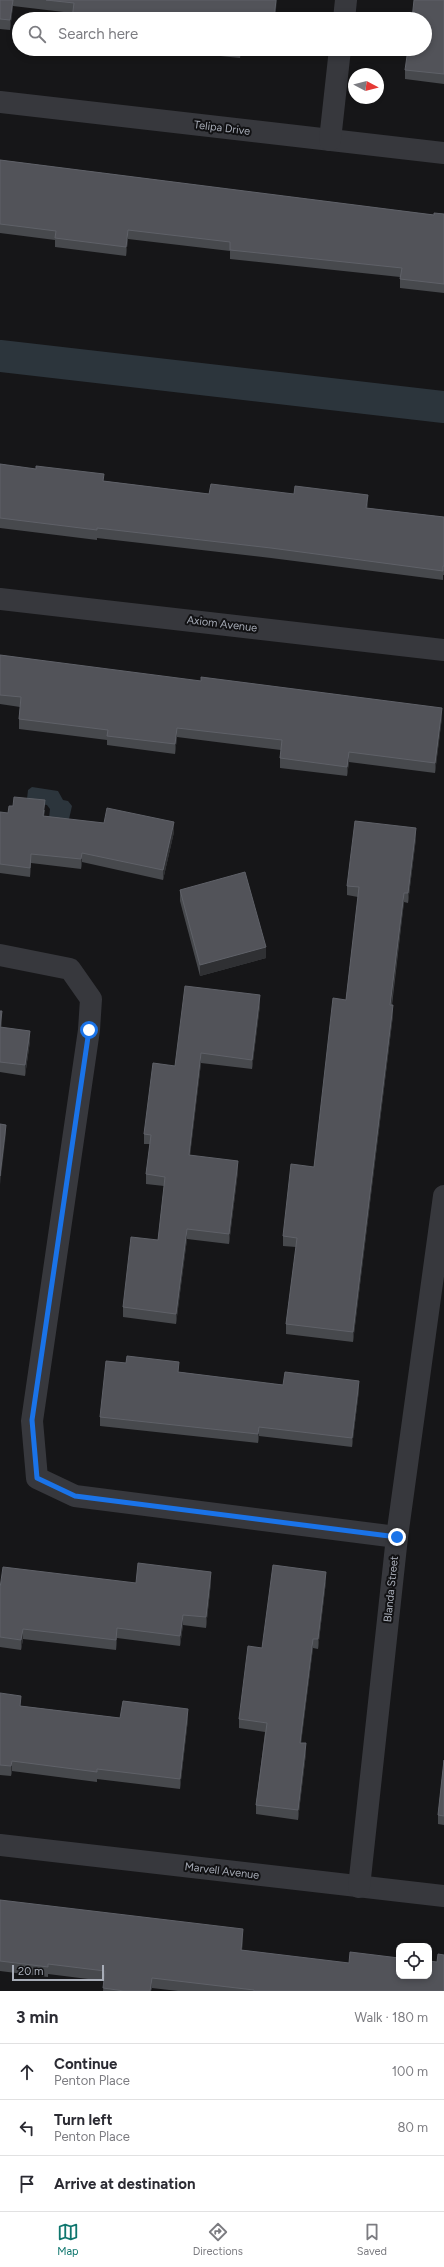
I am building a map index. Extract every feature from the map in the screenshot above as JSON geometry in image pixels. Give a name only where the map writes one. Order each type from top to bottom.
[{"type":"street","points":[[345,12],[346,0]]},
{"type":"street","points":[[330,140],[339,56]]},
{"type":"street","name":"Telipa Drive","points":[[0,102],[444,153]]},
{"type":"street","name":"Axiom Avenue","points":[[0,598],[444,650]]},
{"type":"street","points":[[0,955],[70,969],[90,999],[89,1030],[32,1420],[37,1478],[75,1496],[397,1537]]},
{"type":"street","name":"Blanda Street","points":[[359,1887],[397,1537],[444,1196]]},
{"type":"street","name":"Marvell Avenue","points":[[0,1845],[444,1896]]},
{"type":"shaded area","points":[[32,787],[58,791],[63,800],[68,801],[72,806],[69,819],[49,818],[50,809],[47,805],[30,803],[27,799],[28,790]]},
{"type":"building","points":[[0,0],[13,0],[10,20],[0,19]]},
{"type":"building","points":[[46,0],[276,0],[275,12],[73,12],[74,3]]},
{"type":"building","points":[[414,0],[444,0],[444,74],[405,70],[407,56],[432,56],[432,12],[413,12]]},
{"type":"building","points":[[0,160],[434,215],[434,213],[444,214],[444,284],[400,279],[402,268],[230,250],[230,242],[128,230],[126,247],[55,238],[56,231],[0,224]]},
{"type":"building","points":[[0,464],[36,469],[36,466],[104,474],[103,481],[209,494],[211,484],[294,494],[295,486],[368,495],[366,508],[444,517],[443,571],[271,548],[97,528],[97,530],[0,518]]},
{"type":"building","points":[[0,655],[201,681],[201,677],[442,708],[435,763],[349,752],[347,767],[280,758],[282,740],[177,728],[175,744],[107,736],[108,730],[19,719],[21,697],[0,695]]},
{"type":"building","points":[[14,797],[45,800],[43,816],[104,823],[107,808],[174,822],[163,870],[82,853],[81,859],[31,854],[30,868],[0,864],[0,812],[8,813],[9,806],[13,806]]},
{"type":"building","points":[[355,821],[416,828],[408,893],[404,893],[390,1005],[393,1005],[353,1332],[286,1324],[297,1238],[283,1236],[291,1164],[314,1167],[333,998],[346,1000],[359,887],[347,886]]},
{"type":"building","points":[[245,872],[266,947],[200,965],[180,890]]},
{"type":"building","points":[[185,986],[260,995],[252,1060],[201,1053],[189,1155],[238,1161],[229,1234],[187,1229],[176,1314],[123,1307],[131,1237],[158,1240],[165,1177],[146,1174],[151,1135],[144,1134],[153,1063],[175,1066]]},
{"type":"building","points":[[0,1011],[2,1011],[0,1027]]},
{"type":"building","points":[[0,1027],[30,1031],[25,1065],[0,1062]]},
{"type":"building","points":[[0,1124],[6,1125],[0,1176]]},
{"type":"building","points":[[127,1356],[179,1362],[178,1372],[283,1385],[285,1372],[359,1381],[352,1438],[259,1427],[258,1434],[100,1417],[106,1361],[126,1363]]},
{"type":"building","points":[[138,1563],[211,1572],[206,1617],[183,1615],[180,1636],[117,1628],[116,1640],[23,1629],[21,1640],[0,1637],[0,1588],[3,1567],[136,1583]]},
{"type":"building","points":[[273,1565],[326,1572],[318,1639],[313,1639],[300,1743],[306,1743],[298,1810],[256,1805],[267,1723],[239,1719],[248,1646],[262,1648]]},
{"type":"building","points":[[0,1693],[21,1696],[20,1706],[120,1718],[123,1701],[188,1709],[180,1779],[97,1769],[97,1772],[12,1761],[11,1766],[0,1765]]},
{"type":"building","points":[[444,1760],[444,1816],[438,1815]]},
{"type":"building","points":[[0,1900],[243,1929],[241,1950],[349,1963],[350,1952],[396,1958],[396,1979],[432,1979],[432,1961],[437,1962],[438,1954],[444,1955],[444,1991],[254,1991],[152,1978],[150,1991],[124,1991],[103,1988],[105,1971],[48,1964],[48,1967],[0,1961]]},
{"type":"waterway","points":[[0,356],[444,407]]},
{"type":"route","points":[[89,1030],[32,1420],[37,1478],[75,1496],[397,1537]]}]
